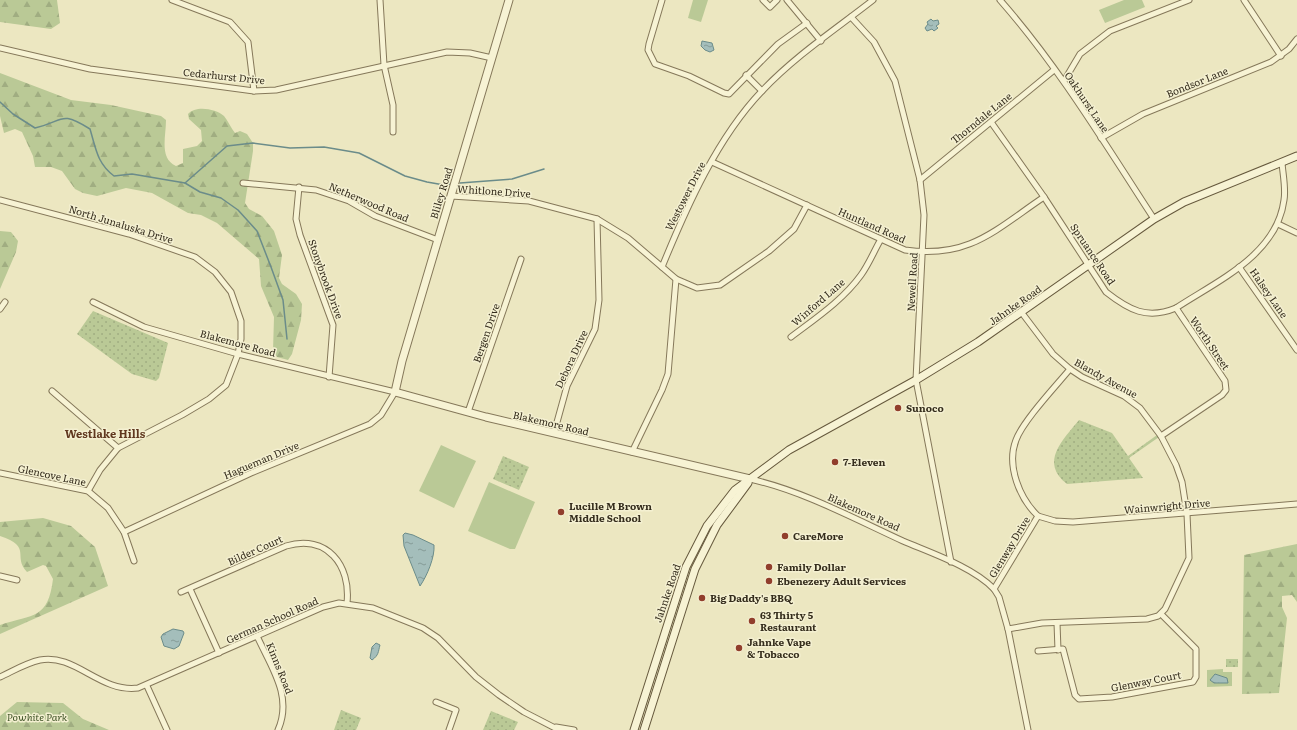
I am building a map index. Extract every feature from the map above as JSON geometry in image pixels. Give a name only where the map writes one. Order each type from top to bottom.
[{"type":"main road","name":"Bliley Road","points":[[395,392],[509,0]]},
{"type":"main road","name":"Jahnke Road","points":[[634,730],[676,593],[693,551],[717,511],[735,490],[789,450],[916,380],[958,355],[1022,313],[1154,219],[1184,202],[1297,156]]},
{"type":"main road","name":"Blakemore Road","points":[[395,392],[554,434],[750,479]]},
{"type":"main road","name":"Jahnke Road","points":[[644,730],[685,594],[698,560],[717,525],[741,495],[750,479]]},
{"type":"street","points":[[172,0],[230,22],[248,42],[254,91]]},
{"type":"street","points":[[380,0],[384,65],[393,105],[393,132]]},
{"type":"street","points":[[662,0],[649,44],[648,50],[651,60],[659,67],[689,76],[729,94],[778,44],[807,23]]},
{"type":"street","points":[[763,0],[770,7],[777,0]]},
{"type":"street","points":[[787,0],[821,41]]},
{"type":"street","name":"Westower Drive","points":[[662,267],[680,222],[731,128],[762,91],[787,67],[873,0]]},
{"type":"street","name":"Oakhurst Lane","points":[[1000,0],[1032,36],[1054,70],[1064,81],[1154,219]]},
{"type":"street","points":[[1064,81],[1080,54],[1110,31],[1189,0]]},
{"type":"street","points":[[1244,0],[1281,56]]},
{"type":"street","name":"Newell Road","points":[[852,16],[874,42],[895,81],[920,180],[924,215],[916,380],[951,562]]},
{"type":"street","name":"Bondsor Lane","points":[[1101,138],[1143,114],[1272,62],[1281,56],[1297,39]]},
{"type":"street","name":"Cedarhurst Drive","points":[[0,48],[90,69],[254,91],[276,90],[447,52],[470,53],[492,58]]},
{"type":"street","name":"Thorndale Lane","points":[[920,180],[1054,70]]},
{"type":"street","points":[[746,75],[762,91]]},
{"type":"street","name":"Spruance Road","points":[[991,122],[1044,197],[1106,292],[1120,304],[1135,312],[1165,313],[1176,308],[1239,267],[1258,252],[1278,224],[1285,199],[1282,163]]},
{"type":"street","name":"Huntland Road","points":[[712,162],[905,250],[923,252],[950,251],[976,243],[1044,197]]},
{"type":"street","name":"Netherwood Road","points":[[243,184],[299,187],[316,190],[349,202],[375,216],[438,240]]},
{"type":"street","name":"Stonybrook Drive","points":[[299,187],[296,219],[300,235],[333,325],[329,377]]},
{"type":"street","name":"Whitlone Drive","points":[[451,196],[529,201],[597,219],[628,238],[662,267]]},
{"type":"street","name":"North Junaluska Drive","points":[[0,200],[129,234],[195,257],[215,272],[231,292],[241,321],[241,339],[238,354],[226,385],[208,399],[182,415],[118,448]]},
{"type":"street","points":[[662,267],[676,279],[697,288],[720,285],[769,251],[794,229],[807,206]]},
{"type":"street","name":"Debora Drive","points":[[554,434],[567,386],[595,329],[599,300],[597,219]]},
{"type":"street","points":[[1278,224],[1297,233]]},
{"type":"street","name":"Winford Lane","points":[[791,337],[833,305],[851,287],[869,261],[881,239]]},
{"type":"street","name":"Bergen Drive","points":[[468,412],[522,259]]},
{"type":"street","name":"Halsey Lane","points":[[1239,267],[1297,350]]},
{"type":"street","points":[[632,452],[662,390],[668,374],[676,279]]},
{"type":"street","points":[[0,309],[5,302]]},
{"type":"street","name":"Blakemore Road","points":[[93,302],[144,327],[238,354],[395,392]]},
{"type":"street","name":"Worth Street","points":[[1161,436],[1222,395],[1226,390],[1225,381],[1176,308]]},
{"type":"street","name":"Blandy Avenue","points":[[1022,313],[1053,354],[1070,369],[1134,403],[1142,410],[1161,436],[1174,460],[1180,477],[1187,514],[1188,558],[1167,606],[1161,614]]},
{"type":"street","name":"Glenway Drive","points":[[1028,730],[1008,629],[999,597],[994,589],[1038,516],[1028,506],[1018,490],[1013,456],[1016,441],[1028,421],[1070,369]]},
{"type":"street","points":[[52,391],[118,448],[100,470],[88,491]]},
{"type":"street","name":"Hagueman Drive","points":[[124,532],[251,473],[370,424],[381,415],[395,392]]},
{"type":"street","name":"Glencove Lane","points":[[0,473],[88,491],[108,508],[124,532],[134,560]]},
{"type":"street","name":"Blakemore Road","points":[[750,479],[812,500],[951,562],[987,581],[994,589]]},
{"type":"street","name":"Wainwright Drive","points":[[1038,516],[1055,521],[1073,522],[1297,504]]},
{"type":"street","name":"Bilder Court","points":[[181,592],[286,546],[305,543],[326,550],[341,565],[348,583],[347,603]]},
{"type":"street","points":[[0,576],[17,580]]},
{"type":"street","points":[[190,588],[219,653]]},
{"type":"street","name":"German School Road","points":[[0,677],[35,662],[51,660],[66,663],[116,688],[130,690],[148,686],[323,607],[347,603],[380,610],[417,624],[429,631],[442,642],[476,677],[499,696],[524,712],[557,728],[574,730]]},
{"type":"street","points":[[1008,629],[1042,623],[1147,619],[1161,614]]},
{"type":"street","name":"Glenway Court","points":[[1058,650],[1063,649],[1075,695],[1079,699],[1112,697],[1193,682],[1196,677],[1196,649],[1161,614]]},
{"type":"street","points":[[1038,651],[1058,650],[1057,623]]},
{"type":"street","name":"Kinns Road","points":[[257,636],[283,696],[284,715],[278,730]]},
{"type":"street","points":[[148,686],[167,730]]},
{"type":"street","points":[[436,702],[456,710],[449,730]]},
{"type":"green space","points":[[0,0],[57,0],[60,23],[51,29],[0,22]]},
{"type":"green space","points":[[693,0],[708,0],[701,22],[688,18]]},
{"type":"green space","points":[[1124,0],[1142,0],[1145,7],[1105,23],[1099,10]]},
{"type":"green space","points":[[0,73],[71,100],[111,105],[161,116],[166,120],[165,152],[167,158],[176,166],[183,163],[183,149],[197,146],[202,141],[201,130],[189,119],[188,114],[192,111],[206,109],[216,111],[224,116],[235,133],[240,131],[247,134],[253,143],[253,151],[245,203],[249,209],[262,216],[274,231],[282,255],[279,278],[282,284],[296,294],[302,304],[301,320],[292,354],[288,360],[277,357],[273,351],[274,317],[261,286],[259,259],[217,223],[201,215],[188,213],[152,193],[126,188],[97,196],[83,193],[75,189],[62,171],[51,167],[35,167],[33,156],[22,132],[15,129],[4,133],[0,116]]},
{"type":"green space","points":[[0,231],[11,232],[18,241],[16,252],[0,289]]},
{"type":"green space","points":[[93,311],[168,343],[159,378],[156,381],[132,374],[77,334]]},
{"type":"green space","points":[[1079,420],[1112,433],[1128,456],[1157,435],[1159,437],[1129,458],[1143,478],[1067,484],[1059,476],[1055,468],[1054,459],[1056,451],[1066,435]]},
{"type":"green space","points":[[441,445],[476,461],[454,508],[419,491]]},
{"type":"green space","points":[[503,456],[529,467],[519,490],[493,479]]},
{"type":"green space","points":[[489,482],[535,502],[515,549],[510,549],[468,531]]},
{"type":"green space","points":[[43,518],[71,526],[95,547],[108,586],[0,634],[0,625],[30,616],[43,608],[51,592],[53,579],[46,566],[43,565],[27,572],[21,561],[19,548],[16,544],[0,536],[0,522]]},
{"type":"green space","points":[[1297,544],[1297,602],[1292,595],[1282,596],[1282,607],[1287,618],[1279,693],[1242,694],[1244,555]]},
{"type":"green space","points":[[1226,659],[1238,659],[1238,667],[1226,667]]},
{"type":"green space","points":[[1223,669],[1223,672],[1232,672],[1232,686],[1207,687],[1207,670]]},
{"type":"green space","name":"Powhite Park","points":[[17,702],[63,703],[83,719],[109,730],[0,730],[0,716]]},
{"type":"green space","points":[[341,710],[361,718],[356,730],[334,730]]},
{"type":"green space","points":[[491,711],[518,722],[514,730],[483,730]]},
{"type":"water","points":[[931,19],[933,21],[938,20],[939,24],[936,26],[938,28],[934,31],[932,29],[927,31],[925,28],[928,24],[927,22]]},
{"type":"water","points":[[702,41],[712,43],[714,50],[710,52],[705,50],[701,46]]},
{"type":"water","points":[[405,533],[413,535],[434,545],[430,566],[420,586],[404,546],[403,535]]},
{"type":"water","points":[[173,629],[183,631],[184,633],[179,646],[174,649],[164,646],[161,637],[163,634]]},
{"type":"water","points":[[376,643],[380,645],[377,655],[372,660],[370,658],[372,647]]},
{"type":"water","points":[[1215,674],[1227,678],[1228,683],[1214,683],[1210,680]]},
{"type":"waterway","points":[[0,102],[13,114],[35,128],[67,118],[90,129],[101,161],[108,171],[114,176],[132,174],[185,183],[200,192],[221,198],[238,210],[257,231],[271,267],[283,300],[287,339]]},
{"type":"waterway","points":[[185,183],[227,146],[253,143],[290,148],[324,147],[359,153],[405,176],[444,185],[451,184]]},
{"type":"waterway","points":[[460,183],[512,179],[544,169]]},
{"type":"place","name":"Sunoco","points":[[898,408]]},
{"type":"place","name":"7-Eleven","points":[[835,462]]},
{"type":"place","name":"Lucille M Brown Middle School","points":[[561,512]]},
{"type":"place","name":"CareMore","points":[[785,536]]},
{"type":"place","name":"Family Dollar","points":[[769,567]]},
{"type":"place","name":"Ebenezery Adult Services","points":[[769,581]]},
{"type":"place","name":"Big Daddy's BBQ","points":[[702,598]]},
{"type":"place","name":"63 Thirty 5 Restaurant","points":[[752,621]]},
{"type":"place","name":"Jahnke Vape & Tobacco","points":[[739,648]]},
{"type":"district","name":"Westlake Hills","points":[[105,434]]}]
